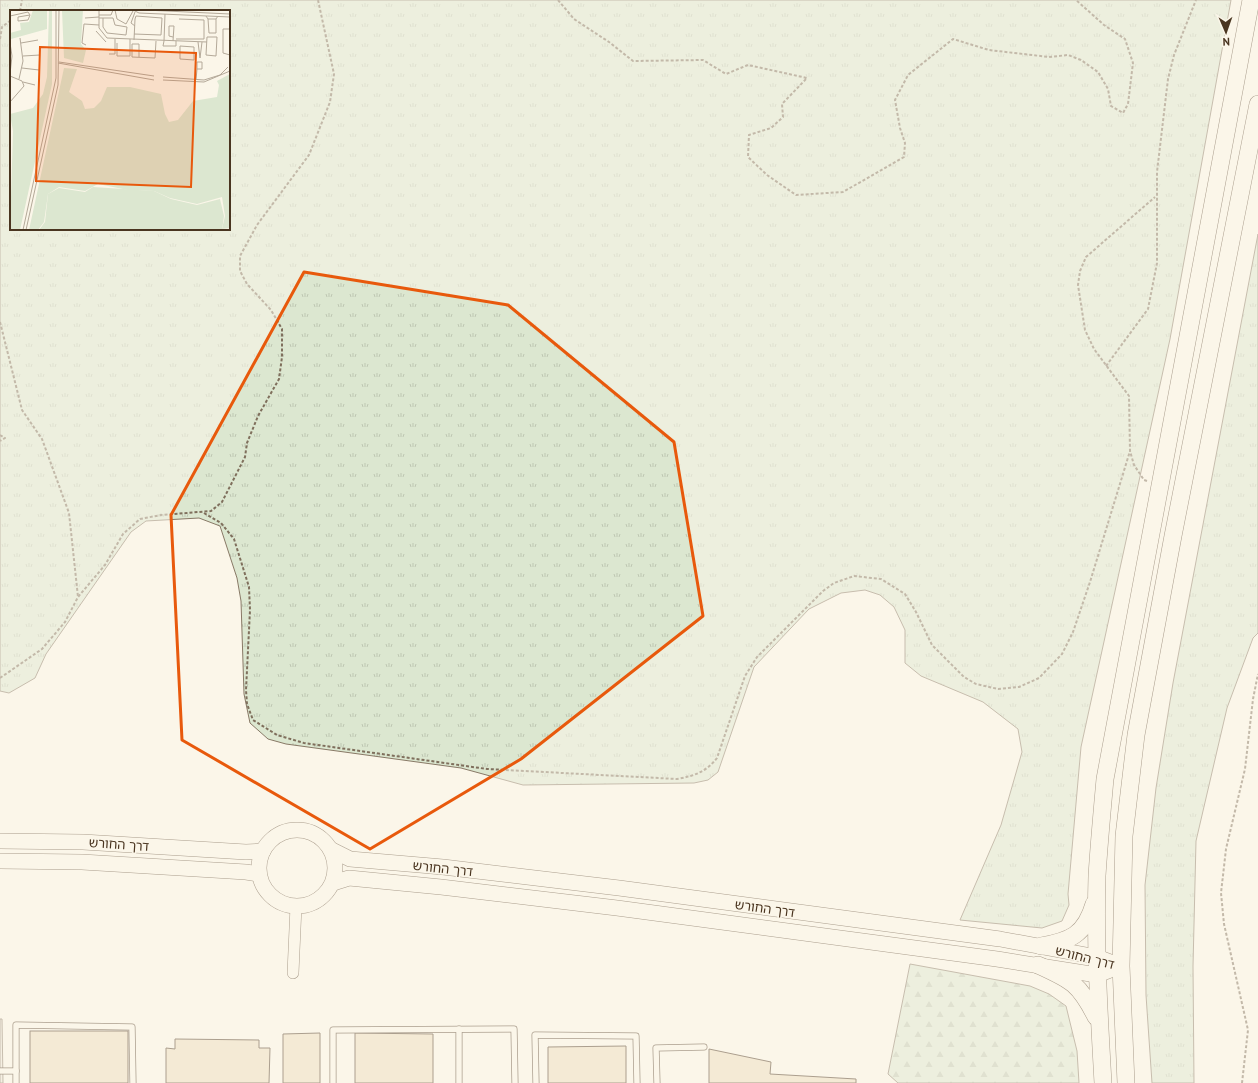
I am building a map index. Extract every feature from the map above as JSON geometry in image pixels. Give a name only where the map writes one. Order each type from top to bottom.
[{"type":"main road","points":[[1103,1083],[1099,1024],[1097,892],[1099,845],[1105,779],[1251,0]]},
{"type":"main road","points":[[1126,1083],[1121,966],[1124,836],[1136,735],[1173,536],[1258,104]]},
{"type":"main road","points":[[1041,946],[1063,942],[1076,934],[1086,924],[1097,892]]},
{"type":"main road","points":[[1038,965],[1073,982],[1086,996],[1099,1024]]},
{"type":"street","points":[[291,830],[303,830],[315,834],[324,840],[332,850],[336,872],[327,893],[318,900],[307,905],[296,906],[283,904],[272,897],[264,887],[259,874],[259,862],[262,851],[270,841],[279,834],[291,830]]},
{"type":"street","name":"דרך החורש","points":[[0,841],[83,842],[246,852],[262,851]]},
{"type":"street","name":"דרך החורש","points":[[332,850],[350,859],[443,867],[611,887],[1041,946],[1097,957],[1121,966]]},
{"type":"street","name":"דרך החורש","points":[[0,861],[82,862],[259,874]]},
{"type":"street","name":"דרך החורש","points":[[333,882],[349,878],[530,897],[1038,965],[1098,975],[1121,966]]},
{"type":"street","points":[[294,973],[296,906]]},
{"type":"lane","points":[[16,1083],[16,1025],[132,1027],[133,1083]]},
{"type":"lane","points":[[333,1083],[333,1030],[459,1029],[514,1029],[515,1083]]},
{"type":"lane","points":[[459,1029],[459,1083]]},
{"type":"lane","points":[[536,1083],[535,1035],[636,1036],[637,1083]]},
{"type":"lane","points":[[657,1083],[656,1048],[704,1047]]},
{"type":"lane","points":[[0,1071],[16,1071]]},
{"type":"path","points":[[20,10],[22,0]]},
{"type":"path","points":[[0,678],[42,649],[66,622],[78,597],[105,565],[123,534],[140,519],[161,515],[204,513],[211,511],[222,502],[245,457],[247,443],[258,416],[279,378],[282,357],[282,328],[272,310],[247,284],[240,271],[240,256],[257,225],[309,155],[330,102],[334,74],[318,0]]},
{"type":"path","points":[[558,0],[574,19],[609,42],[633,61],[703,60],[726,74],[748,65],[807,78],[782,104],[783,117],[770,128],[749,135],[748,157],[767,175],[796,195],[843,192],[904,157],[906,143],[900,128],[895,100],[908,75],[953,39],[989,50],[1049,57],[1068,55],[1081,60],[1098,72],[1108,89],[1111,106],[1123,113],[1128,104],[1134,63],[1125,39],[1104,25],[1076,0]]},
{"type":"path","points":[[1106,366],[1148,309],[1157,263],[1156,197],[1168,79],[1174,55],[1196,0]]},
{"type":"path","points":[[0,39],[2,27],[10,21]]},
{"type":"path","points":[[1156,197],[1086,257],[1080,271],[1078,285],[1085,330],[1094,349],[1129,396],[1130,451],[1134,465],[1144,480],[1160,489]]},
{"type":"path","points":[[0,322],[22,410],[42,439],[69,513],[78,597]]},
{"type":"path","points":[[0,435],[5,438],[0,441]]},
{"type":"path","points":[[204,513],[221,523],[234,539],[249,587],[250,610],[247,704],[253,720],[277,735],[304,743],[487,769],[677,779],[696,775],[710,767],[717,758],[745,676],[757,657],[823,591],[834,583],[854,576],[881,580],[905,594],[916,612],[932,645],[964,677],[976,684],[998,689],[1012,688],[1039,678],[1062,654],[1073,632],[1130,451]]},
{"type":"path","points":[[1242,1083],[1248,1030],[1224,924],[1221,893],[1226,849],[1245,769],[1253,699],[1258,674]]},
{"type":"highlighted area","points":[[304,272],[508,305],[674,442],[703,616],[521,759],[370,849],[182,740],[171,515]]},
{"type":"green space","points":[[0,0],[1231,0],[1170,339],[1081,747],[1068,894],[1069,905],[1062,921],[1042,928],[960,920],[1001,825],[1022,752],[1018,729],[983,702],[921,676],[905,663],[905,630],[894,607],[880,595],[865,590],[841,593],[809,609],[754,667],[718,772],[708,780],[694,783],[523,785],[461,768],[286,744],[268,739],[250,723],[244,694],[241,601],[237,578],[220,526],[199,518],[146,521],[131,532],[46,654],[35,678],[9,693],[0,691]]},
{"type":"green space","points":[[1258,234],[1258,633],[1253,638],[1227,708],[1196,841],[1193,966],[1194,1083],[1152,1083],[1146,995],[1145,885],[1156,788],[1173,683]]},
{"type":"green space","points":[[910,964],[1030,986],[1049,994],[1066,1006],[1077,1051],[1079,1083],[898,1083],[888,1074]]},
{"type":"shaded area","points":[[0,1019],[2,1019],[3,1083],[0,1083]]},
{"type":"building","points":[[30,1031],[128,1031],[128,1083],[30,1083]]},
{"type":"building","points":[[320,1033],[320,1083],[283,1083],[283,1034]]},
{"type":"building","points":[[355,1033],[433,1034],[433,1083],[355,1083]]},
{"type":"building","points":[[175,1039],[259,1040],[259,1048],[270,1048],[269,1083],[166,1083],[166,1048],[175,1049]]},
{"type":"building","points":[[626,1046],[626,1083],[548,1083],[548,1047]]},
{"type":"building","points":[[709,1049],[771,1062],[770,1074],[856,1079],[856,1083],[709,1083]]}]
